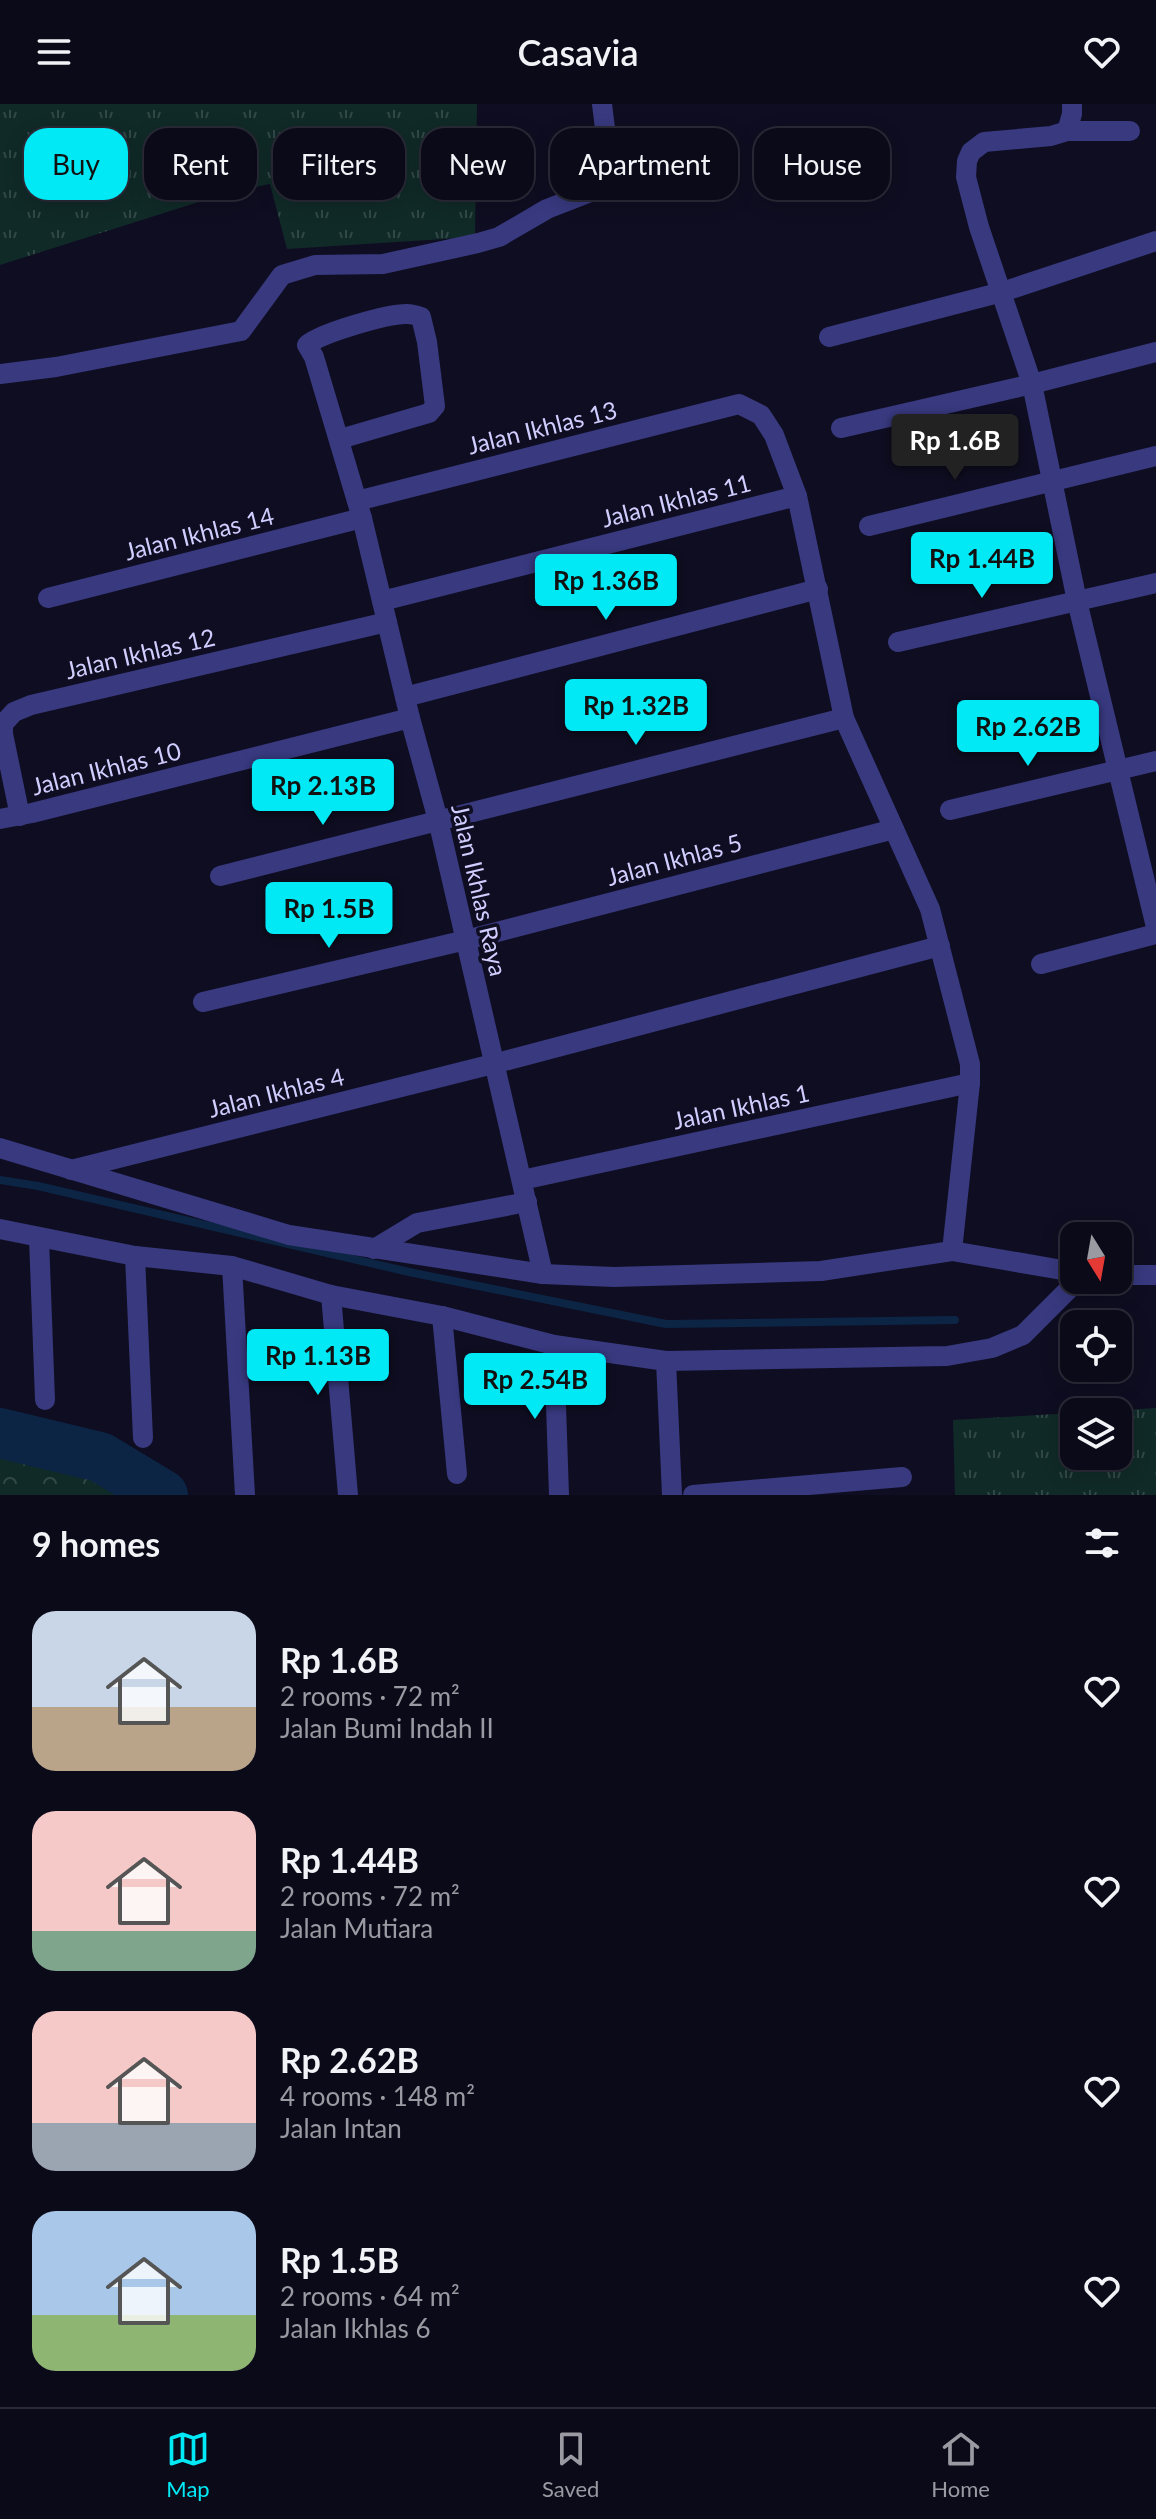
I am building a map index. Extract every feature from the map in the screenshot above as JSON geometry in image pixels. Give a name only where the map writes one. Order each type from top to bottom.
[{"type":"street","points":[[0,374],[56,367],[241,331],[282,275],[315,265],[383,264],[440,254],[499,237],[547,209],[606,186],[610,169],[602,104]]},
{"type":"street","points":[[1067,131],[1072,104]]},
{"type":"street","points":[[1130,131],[1067,131],[1051,136],[984,142],[971,152],[966,177],[979,227],[1032,384],[1077,601],[1156,927]]},
{"type":"street","points":[[829,337],[1002,292],[1156,241]]},
{"type":"street","name":"Jalan Ikhlas Raya","points":[[340,439],[429,413],[435,406],[421,317],[409,314],[383,318],[327,334],[307,345],[314,357],[360,510],[438,820],[543,1274]]},
{"type":"street","points":[[841,428],[1156,352]]},
{"type":"street","name":"Jalan Ikhlas 13","points":[[360,510],[739,404],[761,415],[768,425],[797,496]]},
{"type":"street","points":[[869,526],[1156,456]]},
{"type":"street","points":[[797,496],[844,718],[930,909],[970,1064],[952,1251]]},
{"type":"street","name":"Jalan Ikhlas 11","points":[[384,612],[797,496]]},
{"type":"street","name":"Jalan Ikhlas 14","points":[[48,598],[360,510]]},
{"type":"street","points":[[898,642],[1156,583]]},
{"type":"street","points":[[405,697],[818,589]]},
{"type":"street","name":"Jalan Ikhlas 12","points":[[10,818],[3,724],[14,712],[384,612]]},
{"type":"street","name":"Jalan Ikhlas 10","points":[[10,818],[410,718]]},
{"type":"street","points":[[220,876],[844,718]]},
{"type":"street","points":[[950,810],[1156,761]]},
{"type":"street","name":"Jalan Ikhlas 5","points":[[203,1002],[466,940],[894,829]]},
{"type":"street","points":[[1041,964],[1156,934]]},
{"type":"street","name":"Jalan Ikhlas 4","points":[[71,1170],[493,1064],[940,946]]},
{"type":"street","name":"Jalan Ikhlas 1","points":[[522,1180],[970,1083]]},
{"type":"street","points":[[0,1148],[289,1235],[543,1274],[614,1277],[821,1271],[952,1251],[1060,1270]]},
{"type":"street","points":[[374,1249],[417,1223],[527,1202]]},
{"type":"street","points":[[0,1229],[135,1256],[232,1266],[331,1295],[442,1316],[554,1345],[666,1361],[947,1356],[992,1348],[1023,1335],[1064,1294]]},
{"type":"street","points":[[39,1238],[45,1400]]},
{"type":"street","points":[[135,1256],[143,1438]]},
{"type":"street","points":[[232,1266],[245,1495]]},
{"type":"street","points":[[1132,1275],[1156,1275]]},
{"type":"street","points":[[331,1295],[348,1495]]},
{"type":"street","points":[[442,1316],[457,1474]]},
{"type":"street","points":[[554,1345],[559,1495]]},
{"type":"street","points":[[666,1361],[672,1495]]},
{"type":"street","points":[[693,1495],[902,1477]]},
{"type":"green space","points":[[0,104],[477,104],[477,128],[421,128],[421,200],[476,200],[475,237],[287,249],[274,200],[405,200],[405,128],[273,128],[273,195],[270,184],[257,187],[257,128],[144,128],[144,200],[205,200],[0,265]]},
{"type":"green space","points":[[1156,1408],[1156,1495],[955,1495],[953,1420],[1060,1414],[1060,1470],[1132,1470],[1132,1410]]},
{"type":"green space","points":[[0,1440],[86,1447],[177,1495],[0,1495]]},
{"type":"waterway","points":[[0,1180],[38,1186],[409,1272],[666,1324],[955,1320]]},
{"type":"waterway","points":[[0,1433],[100,1457],[163,1495]]}]
